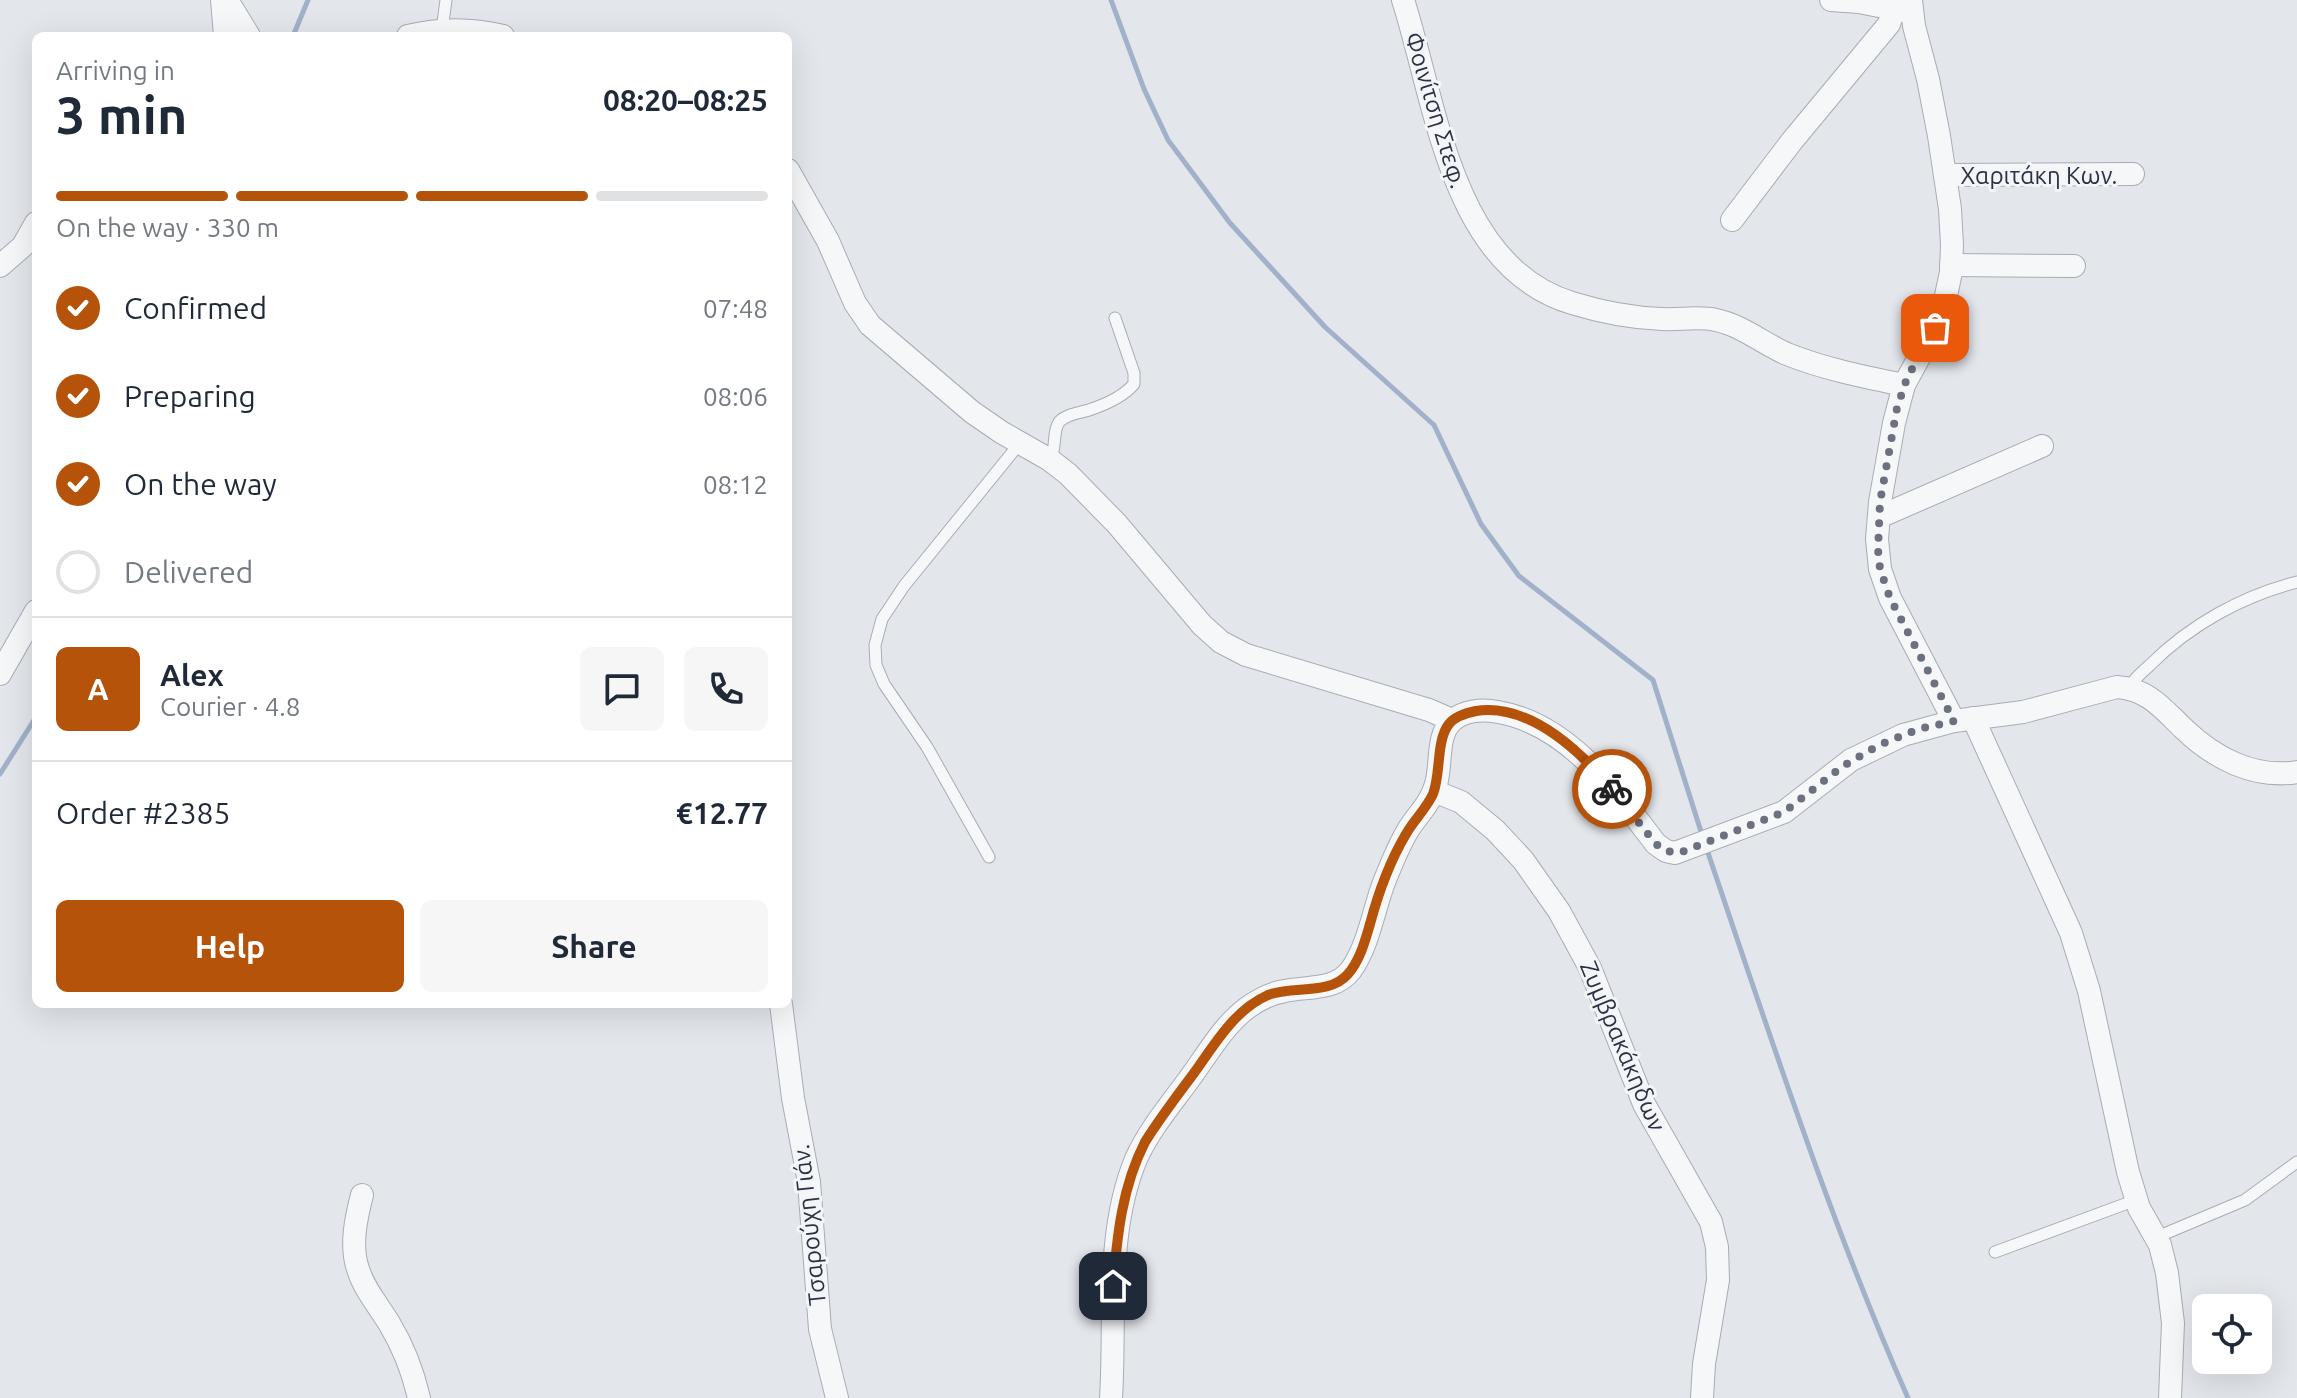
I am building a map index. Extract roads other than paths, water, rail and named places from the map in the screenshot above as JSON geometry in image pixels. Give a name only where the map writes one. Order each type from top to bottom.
[{"type":"street","points":[[221,32],[224,0]]},
{"type":"street","points":[[224,0],[246,32]]},
{"type":"street","name":"Φοινίτση Στεφ.","points":[[1403,0],[1459,191],[1485,234],[1515,271],[1530,284],[1563,300],[1620,314],[1715,320],[1803,360],[1904,385]]},
{"type":"street","points":[[1831,0],[1906,7]]},
{"type":"street","points":[[1906,7],[1934,106],[1952,226],[1951,265],[1939,317],[1904,385],[1894,423],[1879,517],[1878,560],[1886,588],[1963,719],[2063,915],[2080,956],[2136,1200],[2157,1237],[2167,1273],[2172,1312],[2170,1398]]},
{"type":"street","points":[[1732,220],[1792,141],[1906,7]]},
{"type":"street","points":[[431,32],[470,29],[484,32]]},
{"type":"street","name":"Χαριτάκη Κων.","points":[[1945,175],[2133,174]]},
{"type":"street","points":[[792,177],[828,241],[855,303],[870,325],[959,402],[1050,460],[1091,495],[1193,616],[1221,642],[1246,655],[1429,710],[1452,720]]},
{"type":"street","points":[[0,266],[23,246],[32,230]]},
{"type":"street","points":[[1951,265],[2074,266]]},
{"type":"street","points":[[1879,517],[2042,446]]},
{"type":"street","points":[[0,674],[32,618]]},
{"type":"street","points":[[1111,1398],[1113,1286],[1119,1227],[1129,1180],[1145,1142],[1227,1027],[1245,1009],[1282,991],[1337,983],[1349,973],[1363,948],[1376,904],[1400,846],[1434,791],[1442,740],[1452,720],[1487,710],[1518,716],[1541,726],[1574,751],[1605,781],[1660,848],[1672,853],[1683,852],[1784,812],[1843,766],[1879,745],[1919,729],[1963,719],[2023,712],[2107,689],[2128,688],[2148,696],[2192,736],[2235,764],[2266,773],[2297,772]]},
{"type":"street","name":"Ζυμβρακάκηδων","points":[[1434,791],[1461,802],[1495,830],[1523,860],[1559,911],[1585,956],[1644,1104],[1711,1222],[1717,1247],[1718,1280],[1704,1364],[1702,1398]]},
{"type":"street","name":"Τσαρούχη Γιάν.","points":[[782,1008],[793,1098],[811,1192],[820,1329],[837,1398]]},
{"type":"street","points":[[362,1195],[355,1235],[358,1269],[401,1344],[419,1398]]},
{"type":"lane","points":[[442,30],[446,0]]},
{"type":"lane","points":[[1050,460],[1055,451],[1056,429],[1062,419],[1097,407],[1134,384],[1134,373],[1115,318]]},
{"type":"lane","points":[[989,857],[927,747],[884,684],[876,665],[875,645],[882,619],[904,586],[1020,443]]},
{"type":"lane","points":[[2128,688],[2154,661],[2200,624],[2248,599],[2297,582]]},
{"type":"lane","points":[[2157,1237],[2245,1200],[2297,1162]]},
{"type":"lane","points":[[1995,1252],[2136,1200]]},
{"type":"waterway","points":[[295,32],[308,0]]},
{"type":"waterway","points":[[1111,0],[1144,89],[1168,140],[1230,223],[1325,327],[1434,425],[1481,524],[1519,576],[1653,680],[1703,838]]},
{"type":"waterway","points":[[0,774],[32,723]]},
{"type":"waterway","points":[[1706,847],[1826,1194],[1908,1398]]}]
